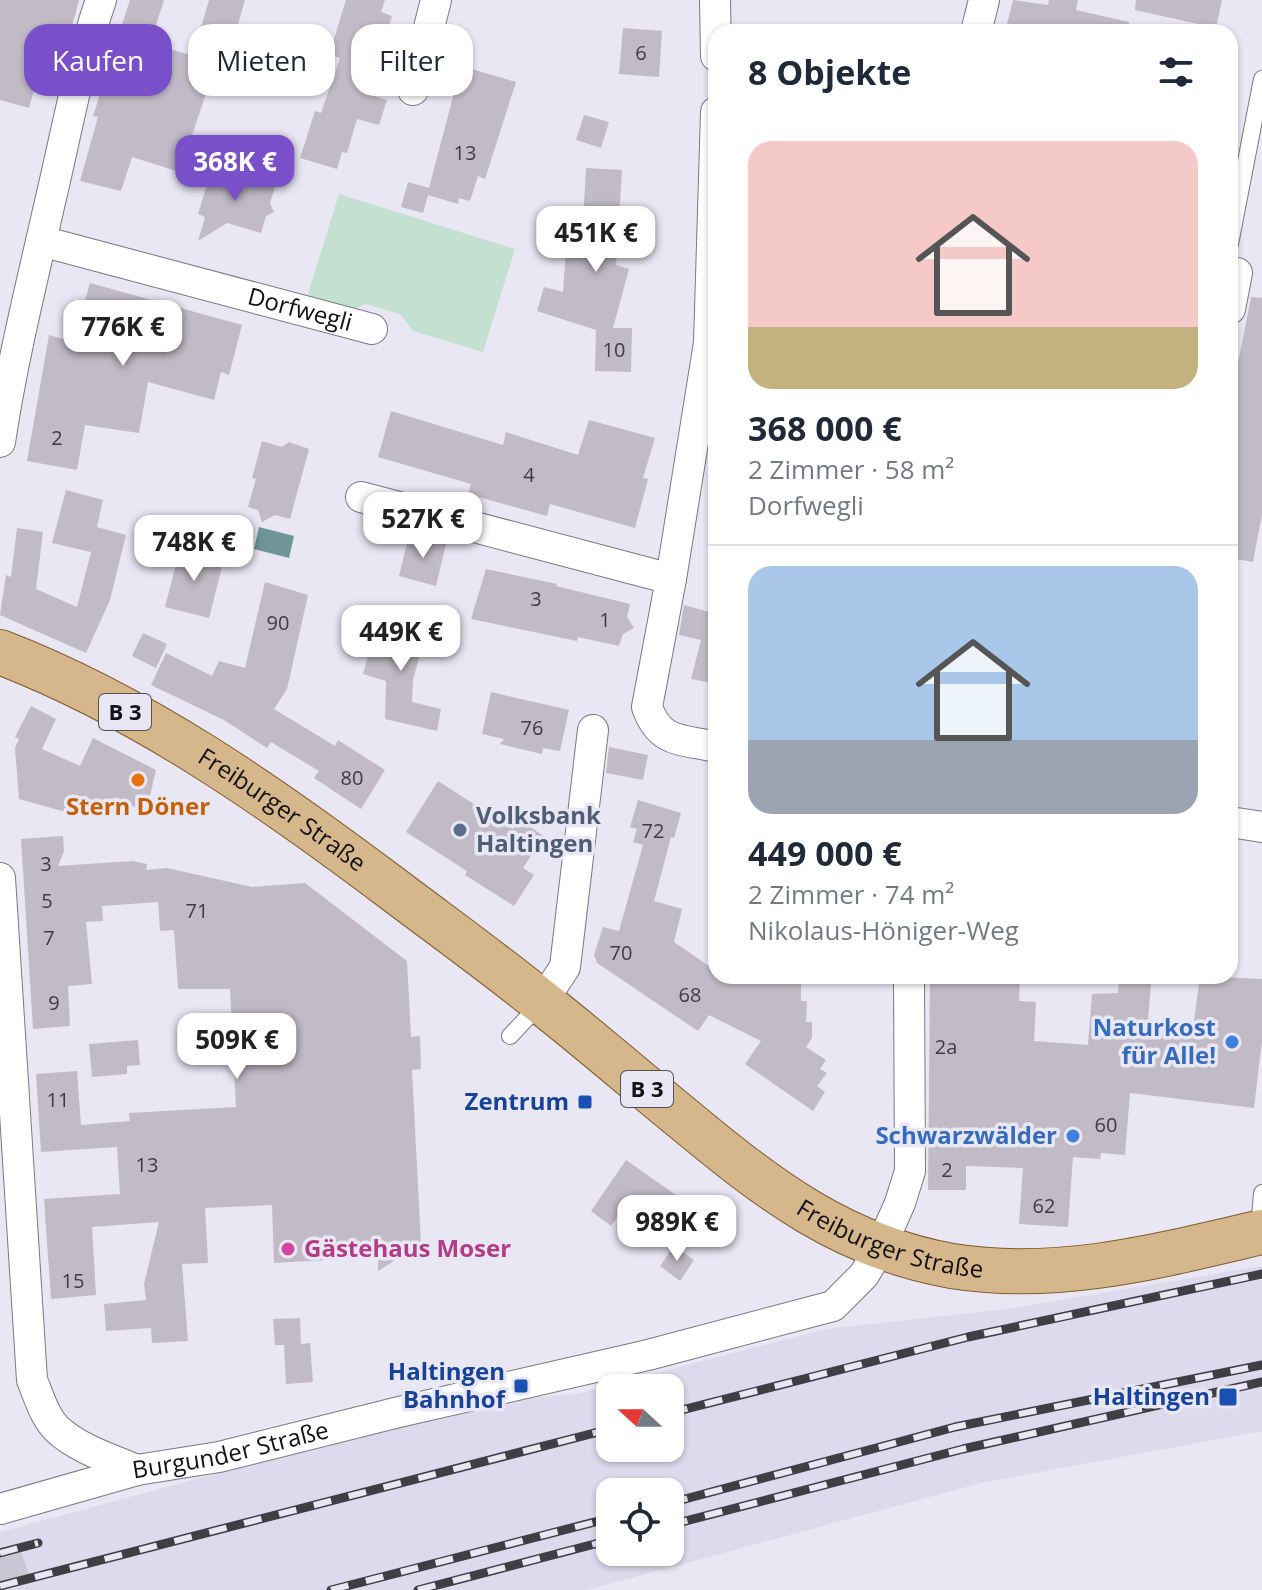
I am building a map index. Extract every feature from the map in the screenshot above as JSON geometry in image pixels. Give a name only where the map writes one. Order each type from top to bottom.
[{"type":"main road","name":"Freiburger Straße","points":[[0,652],[49,672],[144,722],[243,783],[346,854],[542,1002],[752,1176],[804,1211],[881,1246],[953,1266],[1007,1272],[1058,1272],[1104,1267],[1261,1219]]},
{"type":"street","points":[[0,442],[8,388],[87,39],[101,0]]},
{"type":"street","points":[[430,24],[436,0]]},
{"type":"street","points":[[715,0],[715,24]]},
{"type":"street","points":[[978,24],[984,0]]},
{"type":"street","name":"Dorfwegli","points":[[41,241],[372,329]]},
{"type":"street","points":[[708,349],[647,707],[653,724],[665,736],[708,745]]},
{"type":"street","points":[[361,497],[671,579]]},
{"type":"street","points":[[542,1002],[565,967],[593,730]]},
{"type":"street","points":[[1238,823],[1262,827]]},
{"type":"street","name":"Burgunder Straße","points":[[0,878],[32,1380],[45,1412],[58,1430],[88,1448],[137,1470],[219,1457],[648,1355],[833,1306],[864,1275],[881,1246],[910,1171],[909,984]]},
{"type":"street","points":[[0,1509],[137,1470]]},
{"type":"lane","points":[[1240,266],[1262,79]]},
{"type":"lane","points":[[510,1036],[542,1002]]},
{"type":"shaded area","points":[[339,194],[515,249],[483,352],[413,331],[400,314],[365,304],[340,317],[304,307]]},
{"type":"shaded area","points":[[259,527],[294,536],[289,558],[254,549]]},
{"type":"shaded area","points":[[1262,1266],[1262,1431],[981,1483],[684,1564],[684,1478],[596,1478],[596,1566],[675,1566],[587,1590],[0,1590],[0,1532],[483,1402],[576,1394],[596,1389],[596,1462],[684,1462],[684,1374],[653,1374],[826,1329],[1007,1309]]},
{"type":"building","points":[[0,0],[79,0],[73,24],[24,24],[24,96],[32,96],[29,108],[0,100]]},
{"type":"building","points":[[130,0],[164,0],[156,24],[122,24]]},
{"type":"building","points":[[209,0],[245,0],[238,24],[202,24]]},
{"type":"building","points":[[346,0],[385,0],[381,12],[392,16],[389,24],[351,24],[351,96],[374,96],[387,100],[379,125],[357,119],[347,153],[342,152],[337,169],[300,158],[315,111],[321,113],[327,96],[335,96],[335,72],[340,58],[335,57],[335,36]]},
{"type":"building","points":[[1013,0],[1048,5],[1049,0],[1078,0],[1076,10],[1129,22],[1129,24],[1007,24]]},
{"type":"building","points":[[1136,0],[1222,0],[1217,24],[1198,24],[1135,10]]},
{"type":"building","points":[[623,28],[662,31],[659,77],[619,74]]},
{"type":"building","points":[[172,50],[188,54],[188,96],[205,96],[189,144],[208,149],[199,178],[132,157],[121,191],[80,181],[98,117],[93,116],[99,96],[172,96]]},
{"type":"building","points":[[473,69],[516,82],[485,179],[478,176],[470,201],[459,198],[458,204],[428,195],[423,213],[401,207],[408,182],[429,188],[453,96],[473,96]]},
{"type":"building","points":[[584,115],[609,122],[601,148],[576,140]]},
{"type":"building","points":[[212,168],[275,187],[270,203],[274,212],[266,216],[261,233],[227,223],[198,241],[205,217],[198,214]]},
{"type":"building","points":[[586,168],[622,170],[616,265],[629,269],[613,328],[632,328],[631,372],[595,371],[596,330],[537,311],[544,287],[563,292],[567,235],[582,236]]},
{"type":"building","points":[[90,283],[242,325],[229,375],[221,372],[214,400],[148,382],[139,433],[85,425],[77,470],[27,461],[49,335],[73,342]]},
{"type":"building","points":[[1251,297],[1262,298],[1262,514],[1253,562],[1238,559],[1238,363]]},
{"type":"building","points":[[391,411],[503,445],[506,432],[578,455],[589,420],[655,438],[643,478],[648,479],[635,528],[550,504],[547,516],[468,494],[471,484],[378,457]]},
{"type":"building","points":[[262,441],[282,447],[289,442],[309,449],[290,519],[275,515],[262,522],[258,510],[248,507]]},
{"type":"building","points":[[66,490],[103,500],[97,527],[126,535],[110,600],[86,653],[0,615],[6,575],[11,577],[17,528],[43,532],[36,589],[77,607],[91,552],[52,543]]},
{"type":"building","points":[[409,535],[446,544],[436,586],[399,576]]},
{"type":"building","points":[[180,548],[224,559],[209,618],[165,607]]},
{"type":"building","points":[[486,569],[630,604],[627,617],[634,628],[623,634],[619,646],[578,637],[577,641],[471,619]]},
{"type":"building","points":[[265,582],[308,595],[287,689],[274,709],[335,746],[338,740],[385,770],[361,809],[314,778],[319,771],[271,742],[267,748],[224,720],[151,685],[166,653],[212,676],[219,661],[245,668]]},
{"type":"building","points":[[684,605],[708,612],[708,682],[691,679],[701,640],[679,635]]},
{"type":"building","points":[[384,616],[427,629],[413,680],[412,702],[441,709],[437,731],[385,719],[386,681],[363,674]]},
{"type":"building","points":[[143,633],[167,644],[156,668],[132,656]]},
{"type":"building","points":[[491,692],[569,710],[560,751],[543,748],[542,754],[500,744],[504,739],[482,734]]},
{"type":"building","points":[[31,706],[56,719],[42,749],[80,766],[93,738],[156,770],[146,813],[115,797],[109,809],[88,798],[80,816],[19,799],[15,748],[19,739],[15,737]]},
{"type":"building","points":[[609,747],[648,755],[643,780],[606,773]]},
{"type":"building","name":"Volksbank Haltingen","points":[[438,781],[513,829],[519,820],[544,836],[523,868],[534,875],[514,906],[406,832]]},
{"type":"building","points":[[638,800],[681,813],[674,838],[671,837],[654,901],[682,909],[674,942],[708,965],[708,984],[801,984],[801,1001],[807,1001],[806,1022],[812,1022],[812,1038],[806,1047],[826,1060],[820,1069],[827,1073],[817,1086],[825,1092],[813,1111],[745,1064],[761,1041],[709,1015],[698,1031],[597,963],[594,955],[603,927],[619,931],[643,845],[633,842],[637,829],[630,827]]},
{"type":"building","points":[[63,836],[64,851],[58,866],[132,861],[147,864],[146,870],[167,868],[252,887],[305,883],[407,961],[411,1037],[420,1036],[421,1069],[412,1070],[421,1244],[378,1271],[378,1257],[274,1263],[272,1205],[205,1208],[208,1263],[182,1264],[188,1341],[152,1343],[151,1328],[106,1331],[104,1304],[146,1300],[144,1284],[159,1222],[92,1227],[96,1295],[51,1299],[44,1199],[120,1194],[117,1147],[41,1152],[36,1074],[77,1071],[81,1125],[130,1121],[129,1113],[236,1107],[230,989],[178,989],[174,930],[160,931],[158,902],[102,906],[103,921],[86,922],[92,984],[68,986],[70,1026],[33,1029],[21,839]]},
{"type":"building","points":[[1238,978],[1262,979],[1262,1041],[1254,1108],[1130,1093],[1125,1155],[1101,1153],[1100,1159],[1073,1157],[1068,1227],[1019,1224],[1023,1168],[966,1166],[966,1190],[928,1190],[930,984],[1020,984],[1019,1001],[1036,1002],[1034,1041],[1088,1045],[1092,994],[1118,993],[1119,984],[1151,984],[1147,1033],[1192,1036],[1199,984],[1238,984]]},
{"type":"building","points":[[138,1040],[140,1065],[127,1066],[127,1074],[92,1077],[89,1044]]},
{"type":"building","points":[[626,1160],[680,1198],[652,1237],[618,1216],[611,1226],[591,1211]]},
{"type":"building","points":[[674,1246],[694,1260],[680,1281],[660,1266]]},
{"type":"building","points":[[300,1318],[301,1344],[310,1343],[313,1382],[286,1384],[284,1345],[275,1345],[273,1319]]},
{"type":"tunnel","points":[[0,1551],[15,1590]]},
{"type":"railway","points":[[684,1409],[968,1337],[1262,1274]]},
{"type":"railway","points":[[684,1499],[955,1427],[1262,1365]]},
{"type":"railway","points":[[684,1521],[963,1449],[1262,1382]]},
{"type":"railway","points":[[0,1586],[596,1433]]},
{"type":"railway","points":[[331,1590],[596,1522]]},
{"type":"railway","points":[[0,1553],[38,1543]]},
{"type":"railway","points":[[418,1590],[596,1544]]},
{"type":"place","name":"Stern Döner","points":[[138,780]]},
{"type":"place","name":"Volksbank Haltingen","points":[[460,830]]},
{"type":"place","name":"Naturkost für Alle!","points":[[1232,1042]]},
{"type":"place","name":"Zentrum","points":[[585,1102]]},
{"type":"place","name":"Schwarzwälder","points":[[1073,1136]]},
{"type":"place","name":"Gästehaus Moser","points":[[288,1249]]},
{"type":"place","name":"Haltingen Bahnhof","points":[[521,1386]]},
{"type":"place","name":"Haltingen","points":[[1228,1397]]}]
